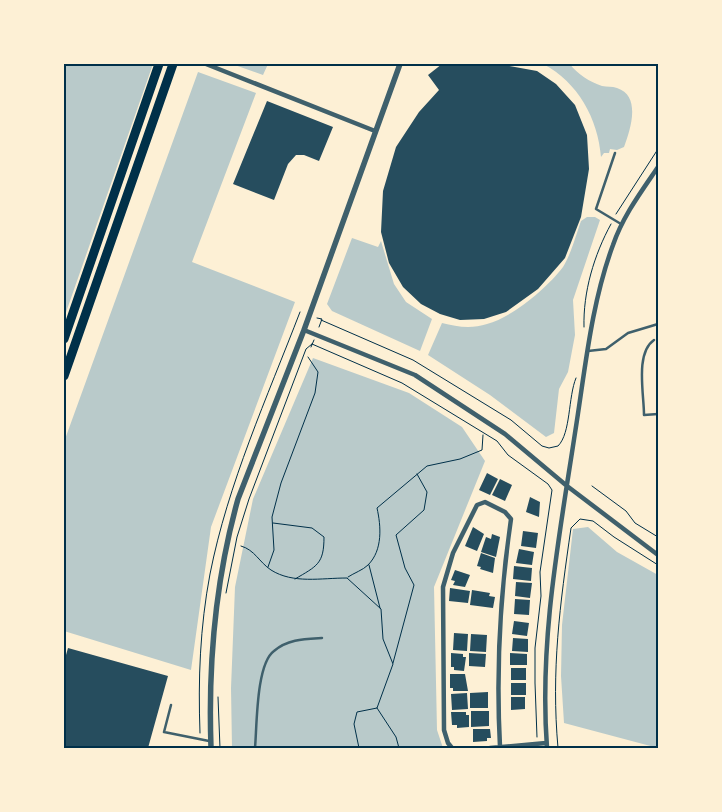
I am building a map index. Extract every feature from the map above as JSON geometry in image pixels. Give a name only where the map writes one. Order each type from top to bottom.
[{"type":"highway","points":[[64,339],[159,64]]},
{"type":"highway","points":[[64,376],[173,64]]},
{"type":"street","points":[[206,64],[375,131]]},
{"type":"street","points":[[211,748],[211,649],[221,566],[238,499],[304,330],[400,64]]},
{"type":"street","points":[[490,748],[547,746],[544,668],[548,613],[588,351],[601,284],[621,224],[658,167]]},
{"type":"street","points":[[304,330],[415,376],[505,434],[567,486],[658,554]]},
{"type":"street","points":[[452,748],[448,743],[444,730],[444,587],[453,553],[476,505],[485,502],[505,512],[511,519],[505,559],[498,675],[500,748]]},
{"type":"lane","points":[[616,153],[596,209],[621,224]]},
{"type":"lane","points":[[588,351],[606,349],[628,333],[658,324]]},
{"type":"lane","points":[[654,340],[647,347],[642,357],[644,415],[658,414]]},
{"type":"lane","points":[[255,748],[264,664],[273,651],[296,640],[322,638]]},
{"type":"lane","points":[[171,705],[164,732],[211,741]]},
{"type":"path","points":[[584,329],[584,302],[596,256],[613,219],[658,149]]},
{"type":"path","points":[[288,343],[300,312]]},
{"type":"path","points":[[321,320],[412,360],[511,420],[542,446],[549,448],[558,446],[564,438],[572,388],[578,374]]},
{"type":"path","points":[[225,601],[238,538],[249,499],[307,349],[312,344]]},
{"type":"path","points":[[312,344],[402,383],[497,441],[508,455],[545,482],[552,490],[540,572],[541,596],[535,648],[536,731]]},
{"type":"path","points":[[268,568],[274,550],[272,523],[281,483],[315,393],[318,372],[308,357]]},
{"type":"path","points":[[240,546],[248,548],[268,568],[282,577],[295,580],[347,578],[368,565],[378,549],[381,524],[377,508],[427,466],[460,459],[482,450],[483,435]]},
{"type":"path","points":[[376,708],[393,664],[414,585],[405,568],[396,535],[424,510],[427,492],[417,474]]},
{"type":"path","points":[[592,486],[626,511],[635,523],[658,537]]},
{"type":"path","points":[[558,748],[554,680],[555,643],[570,528],[580,519],[593,520],[614,537],[658,565]]},
{"type":"path","points":[[272,523],[312,528],[324,538],[324,555],[314,568],[295,580]]},
{"type":"path","points":[[368,565],[381,609],[383,639],[393,664]]},
{"type":"path","points":[[347,578],[381,609]]},
{"type":"path","points":[[218,696],[220,748]]},
{"type":"path","points":[[359,748],[354,724],[357,712],[376,708]]},
{"type":"path","points":[[376,708],[396,737],[399,748]]},
{"type":"shaded area","points":[[64,64],[153,64],[64,318]]},
{"type":"shaded area","points":[[232,64],[268,64],[263,75]]},
{"type":"shaded area","points":[[543,64],[570,64],[580,74],[593,82],[602,86],[615,87],[625,92],[632,106],[632,114],[624,147],[617,150],[610,149],[609,153],[604,153],[601,157],[596,129],[584,103],[566,81]]},
{"type":"shaded area","points":[[198,72],[256,93],[192,262],[295,302],[211,527],[191,670],[64,631],[64,442]]},
{"type":"shaded area","points":[[587,217],[595,217],[600,220],[573,300],[575,335],[568,372],[559,389],[554,433],[546,437],[490,395],[428,355],[442,323],[453,326],[476,327],[508,315],[529,301],[563,267],[581,221]]},
{"type":"shaded area","points":[[352,238],[378,247],[381,241],[394,284],[406,302],[432,319],[420,351],[332,311],[327,304]]},
{"type":"shaded area","points":[[313,358],[409,393],[462,427],[485,461],[434,587],[437,730],[443,748],[232,748],[231,688],[235,587],[253,499]]},
{"type":"shaded area","points":[[588,527],[617,552],[658,575],[658,748],[564,723],[561,676],[562,625],[573,529]]},
{"type":"building","points":[[442,64],[499,64],[537,71],[556,84],[575,105],[587,135],[589,169],[581,217],[565,258],[538,289],[506,312],[484,319],[460,320],[440,314],[421,304],[403,287],[389,263],[381,232],[383,191],[396,147],[419,112],[439,90],[428,75]]},
{"type":"building","points":[[267,101],[333,127],[319,161],[304,155],[296,155],[288,164],[274,200],[233,184]]},
{"type":"building","points":[[487,473],[498,479],[490,495],[479,490]]},
{"type":"building","points":[[500,479],[512,485],[505,501],[492,495]]},
{"type":"building","points":[[530,497],[540,502],[539,517],[526,512]]},
{"type":"building","points":[[473,527],[484,534],[477,551],[465,546]]},
{"type":"building","points":[[523,531],[538,533],[536,548],[521,546]]},
{"type":"building","points":[[492,534],[500,537],[496,557],[481,552],[486,537],[491,539]]},
{"type":"building","points":[[519,549],[534,552],[532,565],[516,563]]},
{"type":"building","points":[[481,553],[495,558],[493,573],[480,569],[481,567],[477,566]]},
{"type":"building","points":[[514,566],[532,568],[531,581],[513,579]]},
{"type":"building","points":[[455,570],[470,575],[465,587],[453,585],[455,581],[451,580]]},
{"type":"building","points":[[516,582],[532,583],[530,598],[515,596]]},
{"type":"building","points":[[450,588],[470,591],[468,603],[449,601]]},
{"type":"building","points":[[472,590],[490,593],[489,596],[495,597],[493,608],[470,605]]},
{"type":"building","points":[[515,599],[530,600],[529,615],[514,614]]},
{"type":"building","points":[[514,621],[529,623],[527,636],[512,634]]},
{"type":"building","points":[[454,633],[468,634],[467,651],[453,650]]},
{"type":"building","points":[[471,634],[487,635],[486,652],[470,651]]},
{"type":"building","points":[[513,638],[528,639],[528,652],[512,651]]},
{"type":"building","points":[[68,648],[168,676],[148,748],[64,748],[64,662]]},
{"type":"building","points":[[451,653],[463,654],[463,657],[466,657],[464,671],[454,670],[454,667],[451,667]]},
{"type":"building","points":[[469,653],[486,654],[485,667],[469,666]]},
{"type":"building","points":[[510,653],[527,654],[527,665],[510,665]]},
{"type":"building","points":[[511,668],[526,668],[526,680],[511,680]]},
{"type":"building","points":[[450,674],[465,674],[468,691],[453,691],[453,688],[450,688]]},
{"type":"building","points":[[511,683],[526,683],[526,695],[511,695]]},
{"type":"building","points":[[488,692],[488,708],[470,708],[470,693]]},
{"type":"building","points":[[467,693],[468,709],[452,710],[451,694]]},
{"type":"building","points":[[511,697],[525,697],[525,709],[511,710]]},
{"type":"building","points":[[471,711],[489,711],[489,726],[471,727]]},
{"type":"building","points":[[451,712],[466,712],[466,715],[469,715],[469,727],[457,728],[457,725],[452,725]]},
{"type":"building","points":[[473,729],[490,729],[491,738],[487,738],[487,741],[473,742]]}]
